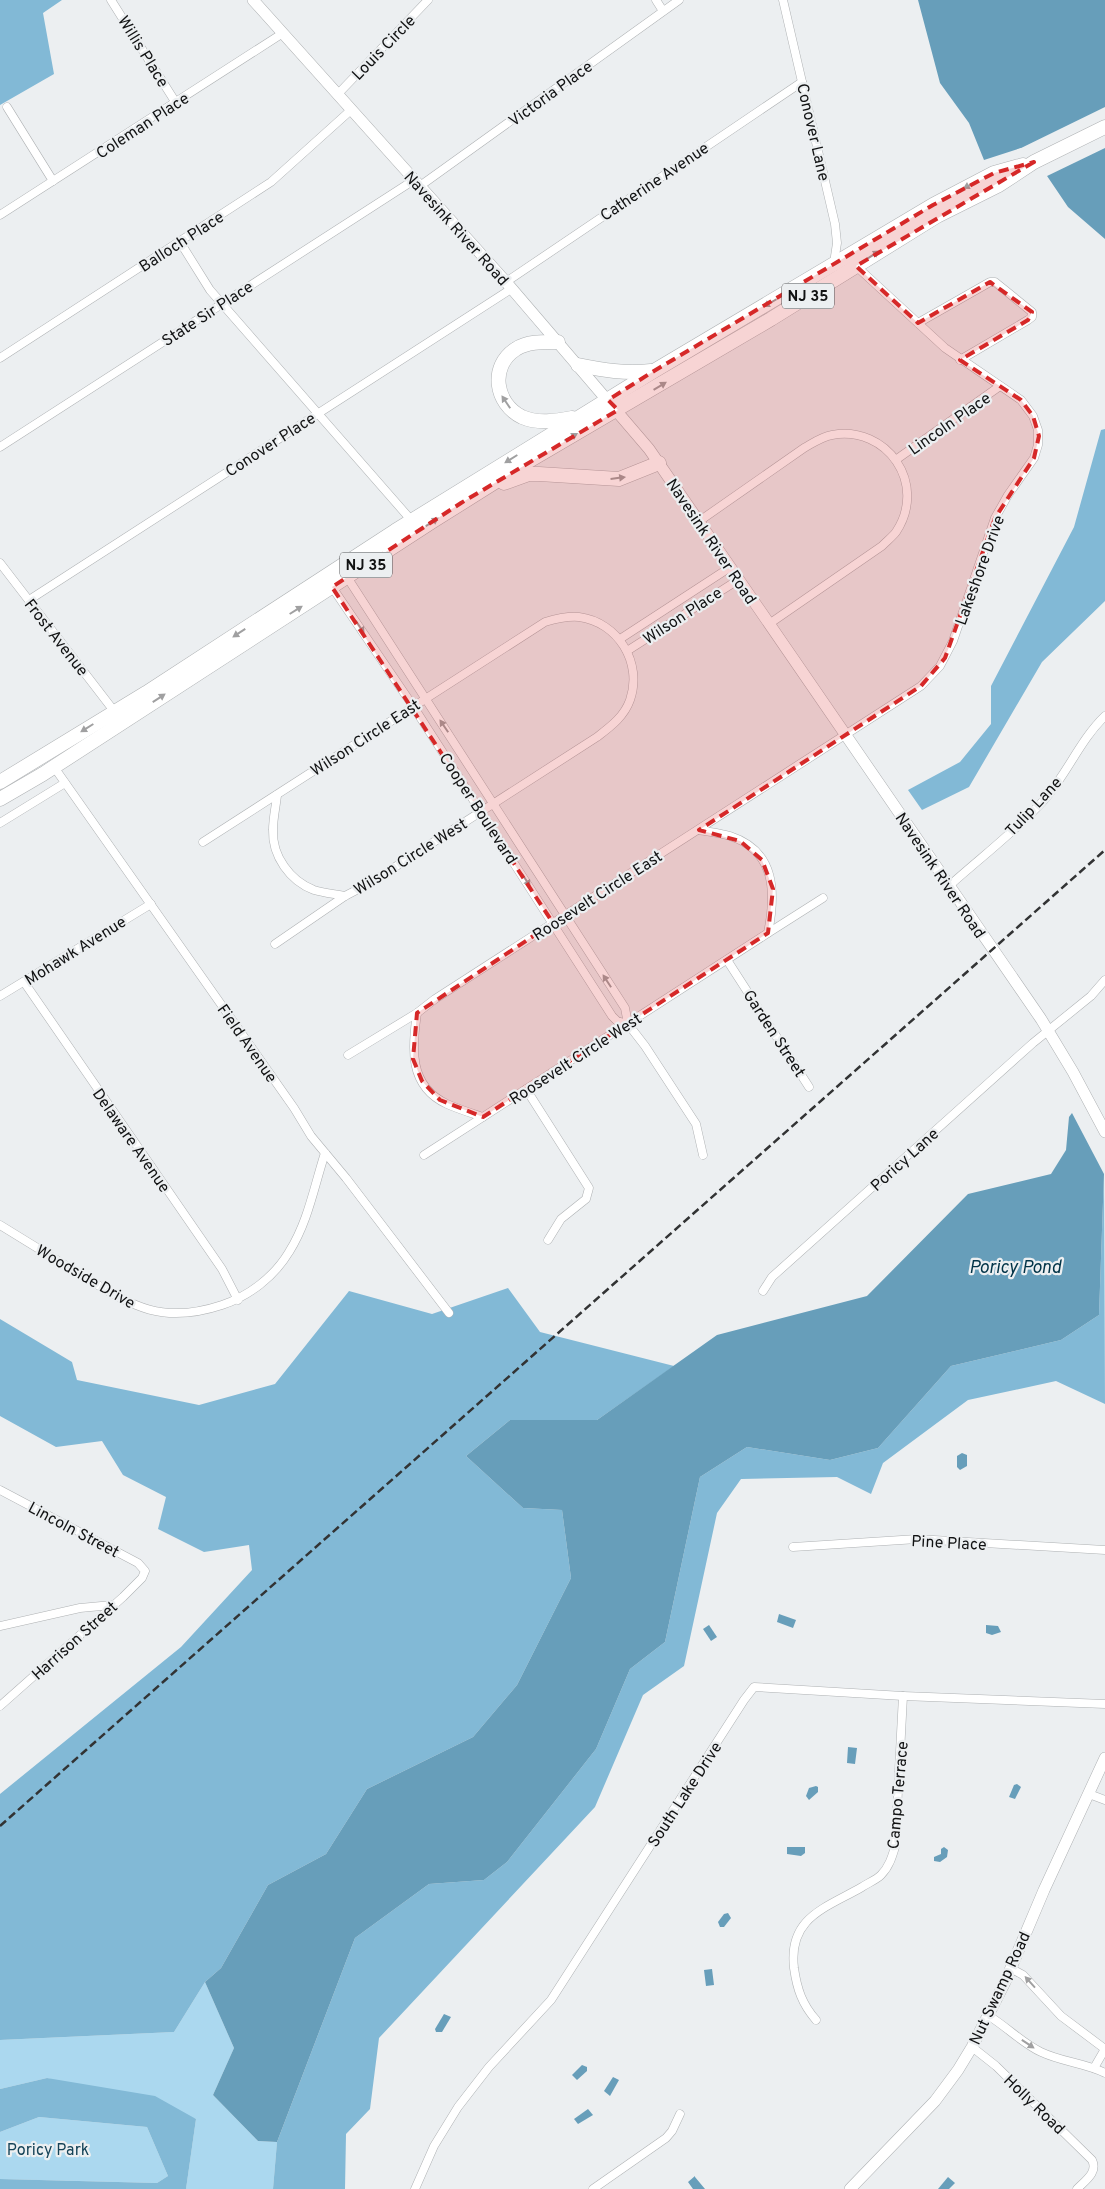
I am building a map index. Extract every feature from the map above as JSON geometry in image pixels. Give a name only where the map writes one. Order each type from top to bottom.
[{"type":"highway","name":"NJ 35","points":[[0,799],[54,767],[522,465],[618,411],[937,216],[999,185],[1034,162],[1105,127]]},
{"type":"highway","name":"NJ 35","points":[[0,782],[412,521],[654,371],[895,227],[972,184],[994,173],[1034,162]]},
{"type":"highway","points":[[558,342],[524,345],[506,357],[498,376],[502,398],[509,408],[522,417],[532,420],[550,422],[582,415]]},
{"type":"highway","points":[[578,365],[609,372],[654,371]]},
{"type":"highway","points":[[485,489],[536,474],[619,479],[659,463]]},
{"type":"main road","name":"Navesink River Road","points":[[253,0],[558,342],[618,411],[659,463],[729,568],[1049,1031],[1105,1132]]},
{"type":"main road","name":"Nut Swamp Road","points":[[850,2189],[935,2101],[972,2047],[978,2032],[989,2016],[1044,1890],[1105,1758]]},
{"type":"street","name":"Willis Place","points":[[111,0],[176,102]]},
{"type":"street","name":"Louis Circle","points":[[337,95],[428,0]]},
{"type":"street","points":[[656,0],[663,11]]},
{"type":"street","name":"Victoria Place","points":[[417,183],[679,0]]},
{"type":"street","name":"Conover Lane","points":[[782,0],[838,243],[834,265]]},
{"type":"street","name":"Coleman Place","points":[[0,215],[282,33]]},
{"type":"street","name":"Catherine Avenue","points":[[508,285],[802,82]]},
{"type":"street","points":[[7,107],[53,181]]},
{"type":"street","name":"Balloch Place","points":[[0,358],[271,182],[351,110]]},
{"type":"street","name":"State Sir Place","points":[[0,447],[222,304],[417,183]]},
{"type":"street","points":[[180,242],[210,290],[412,521]]},
{"type":"street","name":"Lakeshore Drive","points":[[845,735],[921,686],[940,666],[953,641],[995,518],[1008,495],[1029,467],[1038,445],[1038,430],[1034,416],[1021,400],[960,360],[856,266]]},
{"type":"street","points":[[918,324],[990,282],[995,282],[1032,312],[1032,317],[1028,320],[960,360]]},
{"type":"street","name":"Conover Place","points":[[28,600],[318,413],[508,285]]},
{"type":"street","name":"Lincoln Place","points":[[897,459],[1000,386]]},
{"type":"street","points":[[698,522],[804,448],[817,440],[832,435],[854,434],[875,442],[897,459],[903,471],[908,492],[906,511],[896,532],[882,546],[769,624]]},
{"type":"street","name":"Frost Avenue","points":[[0,563],[114,711]]},
{"type":"street","name":"Wilson Place","points":[[620,639],[729,568]]},
{"type":"street","name":"Cooper Boulevard","points":[[347,577],[625,1008],[628,1024],[646,1046],[696,1124],[703,1155]]},
{"type":"street","name":"Wilson Place","points":[[627,651],[738,580]]},
{"type":"street","name":"Cooper Boulevard","points":[[332,587],[413,706],[614,1019],[628,1024]]},
{"type":"street","name":"Wilson Circle East","points":[[203,842],[545,622],[577,617],[589,619],[609,629],[620,639]]},
{"type":"street","name":"Wilson Circle West","points":[[275,944],[345,896],[370,883],[597,737],[616,722],[630,700],[634,679],[627,651],[620,639]]},
{"type":"street","name":"Tulip Lane","points":[[949,886],[1044,800],[1092,728],[1105,716]]},
{"type":"street","name":"Roosevelt Circle East","points":[[348,1055],[417,1013],[435,999],[845,735]]},
{"type":"street","name":"Field Avenue","points":[[54,767],[325,1153],[449,1313]]},
{"type":"street","points":[[0,823],[65,783]]},
{"type":"street","points":[[277,795],[273,839],[283,865],[290,874],[306,886],[345,896]]},
{"type":"street","points":[[699,830],[740,841],[762,860],[769,874],[773,889],[773,905],[768,933]]},
{"type":"street","points":[[768,933],[823,898]]},
{"type":"street","name":"Mohawk Avenue","points":[[0,996],[151,904]]},
{"type":"street","name":"Roosevelt Circle West","points":[[424,1155],[768,933]]},
{"type":"street","name":"Garden Street","points":[[727,960],[809,1087]]},
{"type":"street","name":"Poricy Lane","points":[[763,1292],[772,1277],[1091,996],[1105,980]]},
{"type":"street","name":"Delaware Avenue","points":[[24,982],[222,1269],[238,1300]]},
{"type":"street","points":[[417,1013],[413,1059],[422,1081],[440,1100],[483,1117]]},
{"type":"street","points":[[526,1089],[589,1188],[586,1199],[562,1219],[548,1240]]},
{"type":"street","name":"Woodside Drive","points":[[0,1225],[136,1307],[160,1313],[188,1314],[202,1312],[238,1300],[267,1279],[289,1252],[310,1206],[325,1153]]},
{"type":"street","name":"Lincoln Street","points":[[0,1490],[138,1563],[145,1571]]},
{"type":"street","name":"Pine Place","points":[[793,1547],[917,1539],[1105,1550]]},
{"type":"street","name":"Harrison Street","points":[[0,1706],[112,1606],[142,1578],[145,1571]]},
{"type":"street","points":[[0,1626],[80,1608],[112,1606]]},
{"type":"street","name":"South Lake Drive","points":[[414,2189],[437,2140],[458,2107],[489,2067],[551,2000],[754,1687],[903,1696],[1105,1704]]},
{"type":"street","name":"Campo Terrace","points":[[816,2020],[806,2008],[798,1990],[793,1960],[796,1938],[808,1919],[880,1876],[891,1859],[895,1847],[903,1696]]},
{"type":"street","points":[[1090,1794],[1105,1800]]},
{"type":"street","points":[[1010,1968],[1023,1975],[1061,2016],[1105,2049],[1094,2068]]},
{"type":"street","points":[[989,2016],[1039,2051],[1105,2073]]},
{"type":"street","name":"Holly Road","points":[[972,2047],[996,2066],[1076,2143],[1094,2163],[1093,2172],[1077,2189]]},
{"type":"street","points":[[593,2189],[666,2138],[672,2131],[680,2114]]},
{"type":"highlighted area","points":[[1034,162],[856,266],[918,323],[990,282],[1032,312],[1028,320],[960,360],[1021,400],[1033,416],[1039,436],[1034,458],[995,518],[945,658],[921,686],[699,830],[740,841],[762,860],[773,889],[768,933],[483,1117],[440,1100],[422,1081],[413,1059],[417,1013],[553,923],[332,587],[461,503],[618,410],[608,400],[654,371],[933,205],[994,173]]},
{"type":"green space","points":[[205,1982],[234,2048],[213,2095],[258,2141],[277,2142],[273,2189],[186,2189],[196,2119],[47,2078],[0,2089],[0,2040],[174,2032]]},
{"type":"green space","name":"Poricy Park","points":[[39,2117],[147,2127],[168,2176],[157,2183],[0,2179],[0,2132]]},
{"type":"shaded area","points":[[0,0],[62,0],[43,13],[54,74],[0,105]]},
{"type":"shaded area","points":[[1105,429],[1105,601],[1042,662],[969,787],[922,810],[908,790],[960,762],[991,724],[991,686],[1074,527],[1101,430]]},
{"type":"shaded area","points":[[1104,1174],[1105,1404],[1056,1381],[968,1400],[883,1463],[871,1494],[837,1477],[741,1479],[717,1513],[684,1666],[643,1695],[595,1807],[379,2038],[370,2109],[346,2134],[345,2189],[273,2189],[277,2142],[355,1938],[429,1884],[484,1880],[507,1862],[596,1749],[630,1669],[665,1642],[700,1477],[747,1447],[830,1460],[878,1448],[951,1366],[1061,1340],[1099,1315]]},
{"type":"shaded area","points":[[508,1288],[540,1332],[674,1366],[597,1420],[510,1420],[466,1456],[523,1508],[562,1510],[571,1578],[517,1685],[473,1737],[367,1789],[326,1854],[268,1885],[221,1968],[205,1982],[174,2032],[0,2040],[0,1794],[181,1647],[252,1570],[249,1545],[204,1552],[158,1529],[166,1497],[123,1475],[102,1441],[56,1447],[0,1416],[0,1319],[72,1362],[77,1380],[199,1405],[275,1384],[349,1291],[432,1314]]},
{"type":"shaded area","points":[[47,2078],[155,2096],[196,2119],[186,2189],[0,2189],[0,2179],[157,2183],[168,2176],[147,2127],[39,2117],[0,2132],[0,2089]]},
{"type":"water","points":[[918,0],[1105,0],[1105,239],[1068,207],[1043,170],[1021,148],[984,160],[969,123],[940,83]]},
{"type":"water","name":"Poricy Pond","points":[[1072,1113],[1104,1174],[1099,1315],[1061,1340],[951,1366],[878,1448],[830,1460],[747,1447],[700,1477],[665,1642],[630,1669],[596,1749],[507,1862],[484,1880],[429,1884],[355,1938],[277,2142],[258,2141],[213,2095],[234,2048],[205,1982],[221,1968],[268,1885],[326,1854],[367,1789],[473,1737],[517,1685],[571,1578],[562,1510],[523,1508],[466,1456],[510,1420],[597,1420],[717,1335],[867,1296],[968,1194],[1051,1174],[1066,1150],[1069,1117]]},
{"type":"water","points":[[962,1453],[967,1455],[967,1466],[960,1470],[957,1467],[957,1456]]},
{"type":"water","points":[[779,1614],[796,1620],[793,1628],[777,1622]]},
{"type":"water","points":[[709,1625],[717,1637],[711,1641],[703,1629]]},
{"type":"water","points":[[986,1625],[998,1626],[1001,1632],[992,1635],[986,1633]]},
{"type":"water","points":[[848,1747],[857,1748],[855,1764],[847,1763]]},
{"type":"water","points":[[1017,1784],[1021,1787],[1015,1799],[1009,1797],[1014,1785]]},
{"type":"water","points":[[818,1787],[818,1792],[809,1800],[806,1796],[809,1788]]},
{"type":"water","points":[[787,1847],[805,1847],[805,1853],[801,1856],[787,1854]]},
{"type":"water","points":[[944,1847],[948,1850],[947,1857],[940,1862],[934,1861],[934,1857],[941,1854],[941,1849]]},
{"type":"water","points":[[728,1913],[731,1918],[724,1927],[720,1927],[718,1922],[724,1914]]},
{"type":"water","points":[[712,1969],[714,1985],[706,1986],[704,1970]]},
{"type":"water","points":[[444,2014],[451,2017],[442,2032],[436,2032],[435,2029]]},
{"type":"water","points":[[582,2065],[587,2067],[587,2071],[577,2080],[572,2075]]},
{"type":"water","points":[[613,2077],[619,2080],[610,2096],[604,2091]]},
{"type":"water","points":[[588,2109],[593,2115],[578,2124],[574,2119]]},
{"type":"water","points":[[695,2176],[705,2189],[693,2189],[688,2182]]},
{"type":"water","points":[[948,2177],[955,2183],[949,2189],[938,2189]]},
{"type":"pier","points":[[1105,107],[1105,148],[1045,177],[1021,151],[1009,154]]},
{"type":"railway","points":[[0,1826],[1105,850]]}]
